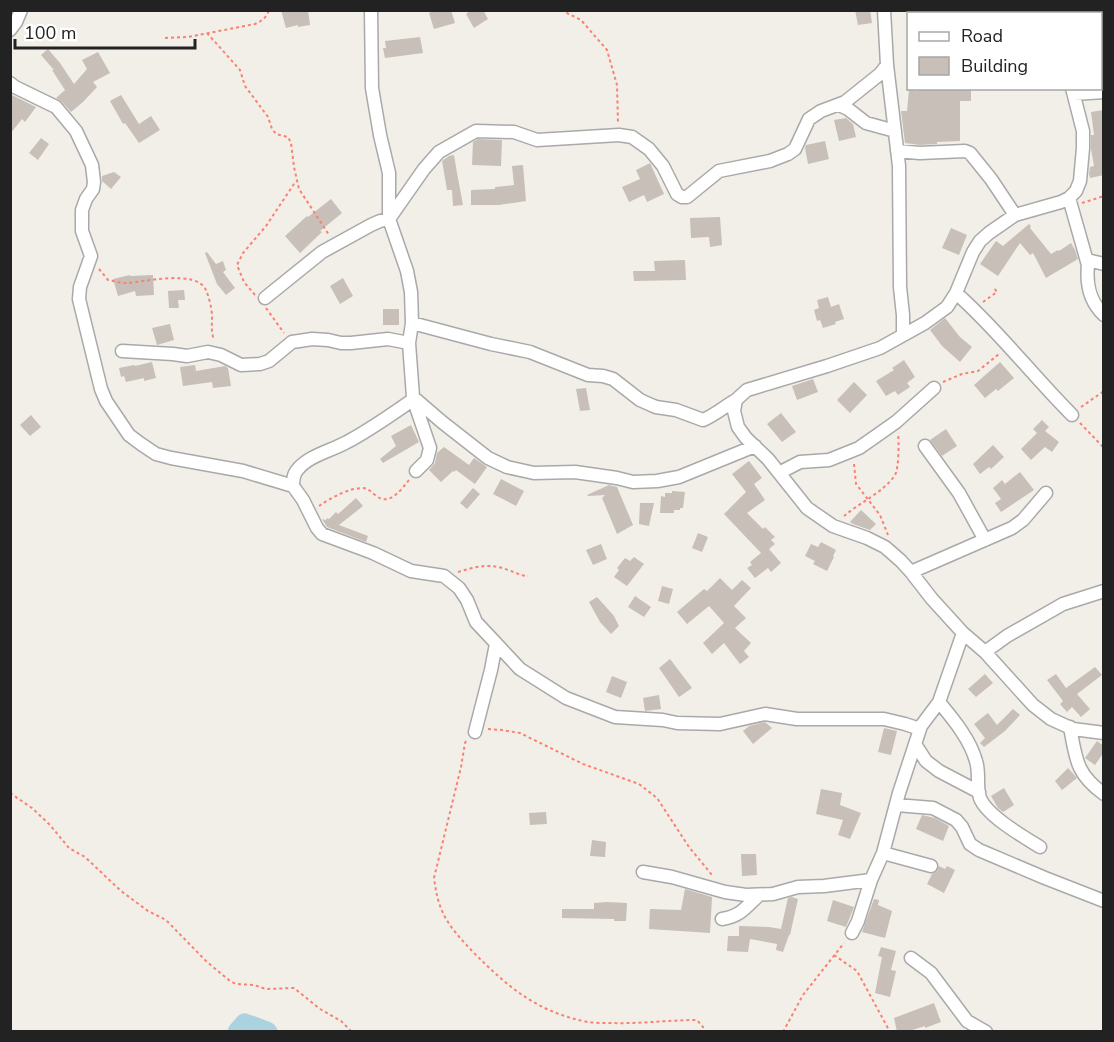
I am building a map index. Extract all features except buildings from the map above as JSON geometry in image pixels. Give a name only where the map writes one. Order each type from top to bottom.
[{"type":"street","points":[[10,30],[21,10]]},
{"type":"street","points":[[371,10],[372,88],[389,173],[389,219],[407,271],[411,292],[412,322],[409,343],[413,398],[430,448],[428,460],[416,471]]},
{"type":"street","points":[[884,10],[887,65],[899,166],[900,287],[903,335]]},
{"type":"street","points":[[1015,10],[1025,12]]},
{"type":"street","points":[[262,301],[322,252],[380,220],[389,219],[424,169],[439,152],[476,131],[514,132],[537,140],[619,135],[632,137],[649,149],[663,166],[677,194],[687,197],[719,171],[770,161],[788,154],[795,148],[809,119],[821,111],[845,102],[880,74],[887,65]]},
{"type":"street","points":[[10,83],[56,107],[76,131],[92,165],[93,189],[82,210],[82,231],[91,256],[80,287],[79,299],[101,389],[106,401],[129,435],[156,454],[243,471],[293,486],[322,534],[411,572],[444,576],[459,588],[476,622],[520,669],[566,698],[615,717],[677,723],[720,724],[765,714],[797,719],[884,720],[920,729]]},
{"type":"street","points":[[1104,92],[1073,91],[1083,131],[1083,148],[1080,181],[1070,202],[1087,260],[1089,294],[1104,315]]},
{"type":"street","points":[[839,105],[866,123],[895,131]]},
{"type":"street","points":[[897,151],[920,153],[965,151],[970,153],[1015,215]]},
{"type":"street","points":[[412,322],[491,344],[530,352],[588,375],[613,379],[640,400],[656,407],[676,410],[703,420],[736,400],[747,390],[880,348],[925,322],[947,307],[956,293],[973,252],[989,233],[1015,215],[1060,202],[1070,202]]},
{"type":"street","points":[[1087,260],[1104,264]]},
{"type":"street","points":[[956,293],[973,308],[1048,392],[1074,413]]},
{"type":"street","points":[[122,351],[187,356],[208,352],[241,365],[269,362],[292,342],[312,339],[351,343],[388,339],[409,343]]},
{"type":"street","points":[[780,473],[800,462],[829,460],[859,448],[896,422],[934,388]]},
{"type":"street","points":[[293,486],[297,469],[314,457],[348,442],[413,398]]},
{"type":"street","points":[[413,398],[488,458],[507,467],[534,473],[575,472],[633,482],[657,481],[679,477],[755,446]]},
{"type":"street","points":[[736,400],[734,411],[738,427],[780,473],[807,508],[833,526],[867,538],[885,548],[901,561],[963,633],[986,652],[1034,705],[1051,719],[1070,728],[1104,733]]},
{"type":"street","points":[[925,446],[958,493],[985,540]]},
{"type":"street","points":[[911,572],[1012,528],[1023,520],[1046,493]]},
{"type":"street","points":[[986,652],[1008,636],[1063,604],[1104,591]]},
{"type":"street","points":[[852,933],[883,854],[920,729],[939,702],[963,633]]},
{"type":"street","points":[[475,732],[496,644]]},
{"type":"street","points":[[939,702],[958,726],[976,760],[980,798],[986,807],[996,818],[1040,848]]},
{"type":"street","points":[[1070,728],[1077,762],[1082,774],[1094,788],[1104,794]]},
{"type":"street","points":[[915,744],[926,761],[939,771],[979,792]]},
{"type":"street","points":[[896,805],[933,808],[956,820],[962,826],[970,844],[979,850],[1045,879],[1104,901]]},
{"type":"street","points":[[883,854],[931,866]]},
{"type":"street","points":[[643,872],[746,896],[773,894],[798,887],[871,880]]},
{"type":"street","points":[[722,919],[734,917],[740,913],[759,894]]},
{"type":"street","points":[[911,958],[931,973],[967,1021],[986,1032]]},
{"type":"path","points":[[165,38],[188,37],[255,24],[266,17],[269,10]]},
{"type":"path","points":[[561,10],[581,20],[607,50],[617,85],[619,135]]},
{"type":"path","points":[[207,33],[237,65],[249,93],[268,117],[272,129],[276,134],[288,137],[299,189],[336,244]]},
{"type":"path","points":[[292,342],[262,301],[244,282],[237,265],[243,253],[266,226],[297,180]]},
{"type":"path","points":[[1070,202],[1104,196]]},
{"type":"path","points":[[91,256],[108,280],[125,283],[161,279],[193,279],[199,282],[207,292],[212,314],[212,336],[217,354]]},
{"type":"path","points":[[973,308],[997,292],[994,288]]},
{"type":"path","points":[[934,388],[946,380],[978,371],[1007,346]]},
{"type":"path","points":[[1104,391],[1074,413],[1104,448]]},
{"type":"path","points":[[833,526],[876,493],[895,475],[898,468],[899,437],[896,422]]},
{"type":"path","points":[[852,451],[856,484],[880,515],[888,535]]},
{"type":"path","points":[[309,512],[327,500],[362,488],[367,488],[378,498],[387,500],[398,493],[416,471]]},
{"type":"path","points":[[444,576],[486,565],[528,576]]},
{"type":"path","points":[[705,1032],[697,1020],[631,1024],[600,1023],[560,1015],[522,997],[462,942],[441,909],[434,878],[465,744],[475,732],[485,729],[520,733],[583,764],[639,784],[657,798],[689,847],[725,892]]},
{"type":"path","points":[[10,793],[32,808],[69,848],[85,857],[121,891],[148,911],[166,920],[207,962],[230,981],[266,988],[294,988],[320,1009],[341,1021],[352,1032]]},
{"type":"path","points":[[783,1032],[803,995],[852,933]]},
{"type":"path","points":[[834,955],[857,971],[890,1032]]},
{"type":"waterway","points":[[238,1032],[245,1024],[267,1032]]}]
